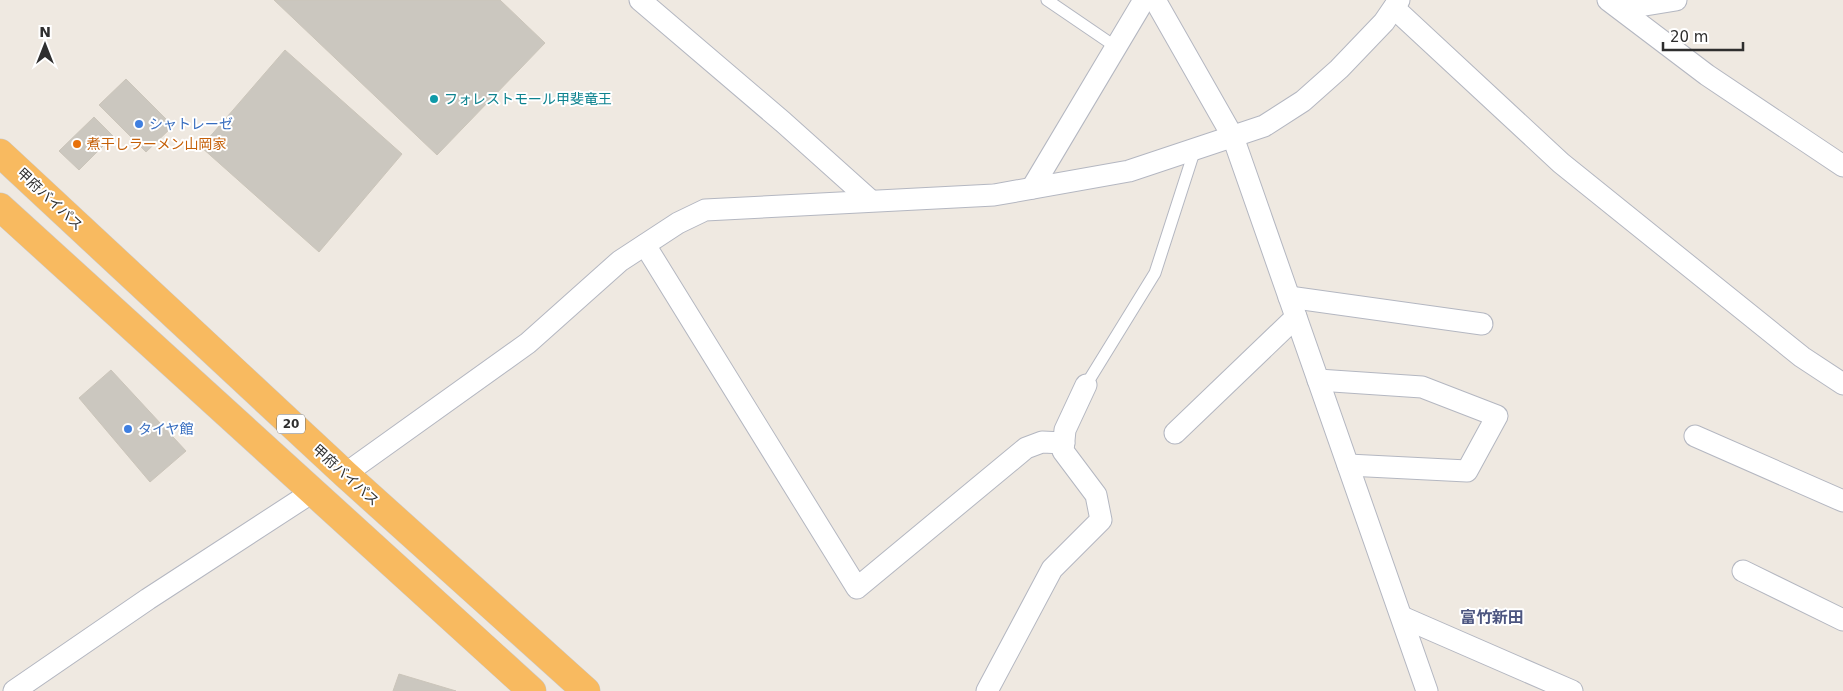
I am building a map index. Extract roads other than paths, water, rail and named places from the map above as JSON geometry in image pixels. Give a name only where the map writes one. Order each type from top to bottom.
[{"type":"highway","name":"甲府バイパス","points":[[0,153],[345,474],[586,691]]},
{"type":"highway","name":"20","points":[[0,207],[532,691]]},
{"type":"street","points":[[640,0],[783,122],[870,200]]},
{"type":"street","points":[[1032,188],[1144,0]]},
{"type":"street","points":[[1155,0],[1233,137],[1428,691]]},
{"type":"street","points":[[1614,4],[1676,0]]},
{"type":"street","points":[[345,474],[528,343],[620,261],[678,223],[705,210],[994,194],[1129,171],[1264,126],[1303,101],[1339,69],[1384,22],[1396,4],[1561,163],[1802,357],[1843,384]]},
{"type":"street","points":[[1614,4],[1707,75],[1843,166]]},
{"type":"street","points":[[645,245],[857,588],[1026,448],[1042,442],[1064,443]]},
{"type":"street","points":[[1289,297],[1482,324]]},
{"type":"street","points":[[1175,432],[1296,317]]},
{"type":"street","points":[[1318,380],[1422,387],[1497,416],[1467,471],[1348,465]]},
{"type":"street","points":[[988,691],[1052,569],[1101,520],[1096,495],[1063,451],[1065,430],[1086,385]]},
{"type":"street","points":[[1696,436],[1843,501]]},
{"type":"street","points":[[14,691],[148,599],[314,491]]},
{"type":"street","points":[[1743,571],[1843,620]]},
{"type":"street","points":[[1402,617],[1572,691]]},
{"type":"lane","points":[[1047,0],[1116,47]]},
{"type":"lane","points":[[1086,385],[1155,273],[1195,149]]},
{"type":"place","name":"フォレストモール甲斐竜王","points":[[434,99]]},
{"type":"place","name":"シャトレーゼ","points":[[139,124]]},
{"type":"place","name":"煮干しラーメン山岡家","points":[[77,144]]},
{"type":"place","name":"タイヤ館","points":[[128,429]]},
{"type":"district","name":"富竹新田","points":[[1492,617]]}]
